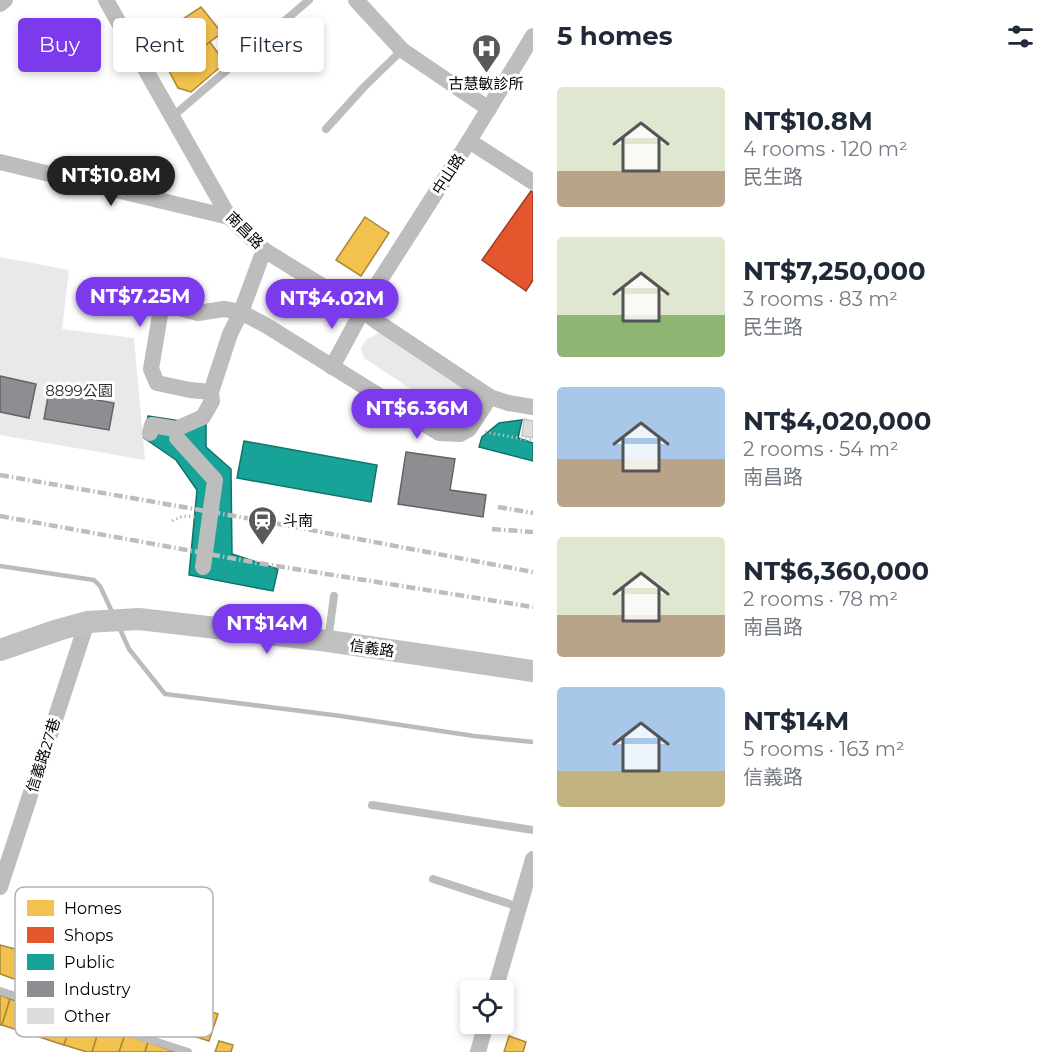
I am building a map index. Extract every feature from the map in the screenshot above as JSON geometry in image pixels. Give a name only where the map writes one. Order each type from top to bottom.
[{"type":"street","points":[[0,4],[5,0]]},
{"type":"street","name":"南昌路","points":[[106,0],[229,217],[264,250],[363,311],[490,397],[533,407]]},
{"type":"street","points":[[356,0],[402,50],[489,109]]},
{"type":"street","name":"中山路","points":[[332,367],[373,291],[533,36]]},
{"type":"street","points":[[469,141],[533,182]]},
{"type":"street","points":[[0,162],[229,217]]},
{"type":"street","points":[[150,434],[152,425],[176,429],[203,417],[212,401],[211,392],[264,250]]},
{"type":"street","points":[[211,392],[157,383],[151,369],[162,303],[198,313],[224,309],[241,312],[439,433],[460,434],[469,429],[490,397]]},
{"type":"street","points":[[177,438],[215,480],[203,567]]},
{"type":"street","name":"信義路","points":[[0,650],[87,622],[139,619],[328,641],[533,671]]},
{"type":"street","name":"信義路27巷","points":[[0,887],[87,622]]},
{"type":"street","points":[[498,980],[533,860]]},
{"type":"street","points":[[478,1052],[483,1034]]},
{"type":"lane","points":[[172,117],[309,0]]},
{"type":"lane","points":[[326,129],[402,50]]},
{"type":"lane","points":[[328,641],[334,596]]},
{"type":"lane","points":[[372,805],[533,830]]},
{"type":"lane","points":[[433,879],[519,907]]},
{"type":"lane","points":[[0,991],[15,996]]},
{"type":"lane","points":[[142,1037],[188,1052]]},
{"type":"path","points":[[469,429],[533,441]]},
{"type":"path","points":[[172,521],[183,516],[210,519]]},
{"type":"green space","name":"8899公園","points":[[0,257],[69,270],[62,329],[134,338],[145,460],[0,435]]},
{"type":"green space","points":[[381,332],[464,389],[468,395],[465,409],[456,419],[364,358],[361,348],[367,339]]},
{"type":"building: Homes","points":[[201,7],[218,28],[218,36],[206,44],[206,18],[184,18]]},
{"type":"building: Homes","points":[[210,42],[218,53],[218,69],[191,92],[178,88],[170,72],[206,72],[206,45]]},
{"type":"building: Homes","points":[[365,217],[389,233],[361,276],[336,260]]},
{"type":"building: Homes","points":[[0,945],[15,949],[15,979],[0,974]]},
{"type":"building: Homes","points":[[0,995],[10,999],[2,1025],[0,1025]]},
{"type":"building: Homes","points":[[10,999],[15,1001],[15,1029],[2,1025]]},
{"type":"building: Homes","points":[[213,1012],[218,1014],[213,1029]]},
{"type":"building: Homes","points":[[509,1036],[526,1042],[523,1052],[504,1052]]},
{"type":"building: Homes","points":[[39,1037],[67,1037],[64,1045]]},
{"type":"building: Homes","points":[[67,1037],[97,1037],[92,1052],[64,1045]]},
{"type":"building: Homes","points":[[97,1037],[124,1037],[119,1052],[92,1052]]},
{"type":"building: Homes","points":[[124,1037],[148,1042],[145,1052],[119,1052]]},
{"type":"building: Homes","points":[[196,1037],[210,1037],[209,1041]]},
{"type":"building: Homes","points":[[219,1041],[233,1045],[231,1052],[215,1052]]},
{"type":"building: Homes","points":[[148,1042],[175,1052],[145,1052]]},
{"type":"building: Shops","points":[[531,191],[533,192],[533,280],[526,291],[482,260]]},
{"type":"building: Public","points":[[148,416],[206,425],[206,447],[231,469],[232,554],[278,569],[273,591],[189,575],[197,490],[176,460],[144,438]]},
{"type":"building: Public","points":[[522,420],[518,438],[533,443],[533,461],[479,447],[482,437],[499,423]]},
{"type":"building: Public","points":[[244,441],[377,465],[371,502],[237,478]]},
{"type":"building: Industry","points":[[0,376],[36,384],[29,418],[0,412]]},
{"type":"building: Industry","points":[[49,391],[114,403],[109,430],[44,419]]},
{"type":"building: Industry","points":[[406,452],[455,459],[450,490],[486,495],[483,517],[398,504]]},
{"type":"building: Other","points":[[524,419],[533,421],[533,438],[522,436]]},
{"type":"waterway","points":[[0,566],[94,580],[100,586],[113,614]]},
{"type":"waterway","points":[[119,627],[129,649],[165,694],[533,742]]},
{"type":"railway","points":[[0,475],[263,521],[533,572]]},
{"type":"railway","points":[[498,507],[533,513]]},
{"type":"railway","points":[[0,516],[258,563],[533,607]]},
{"type":"railway","points":[[492,529],[533,532]]},
{"type":"place","name":"古慧敏診所","points":[[486,74]]},
{"type":"place","name":"斗南","points":[[262,546]]}]
